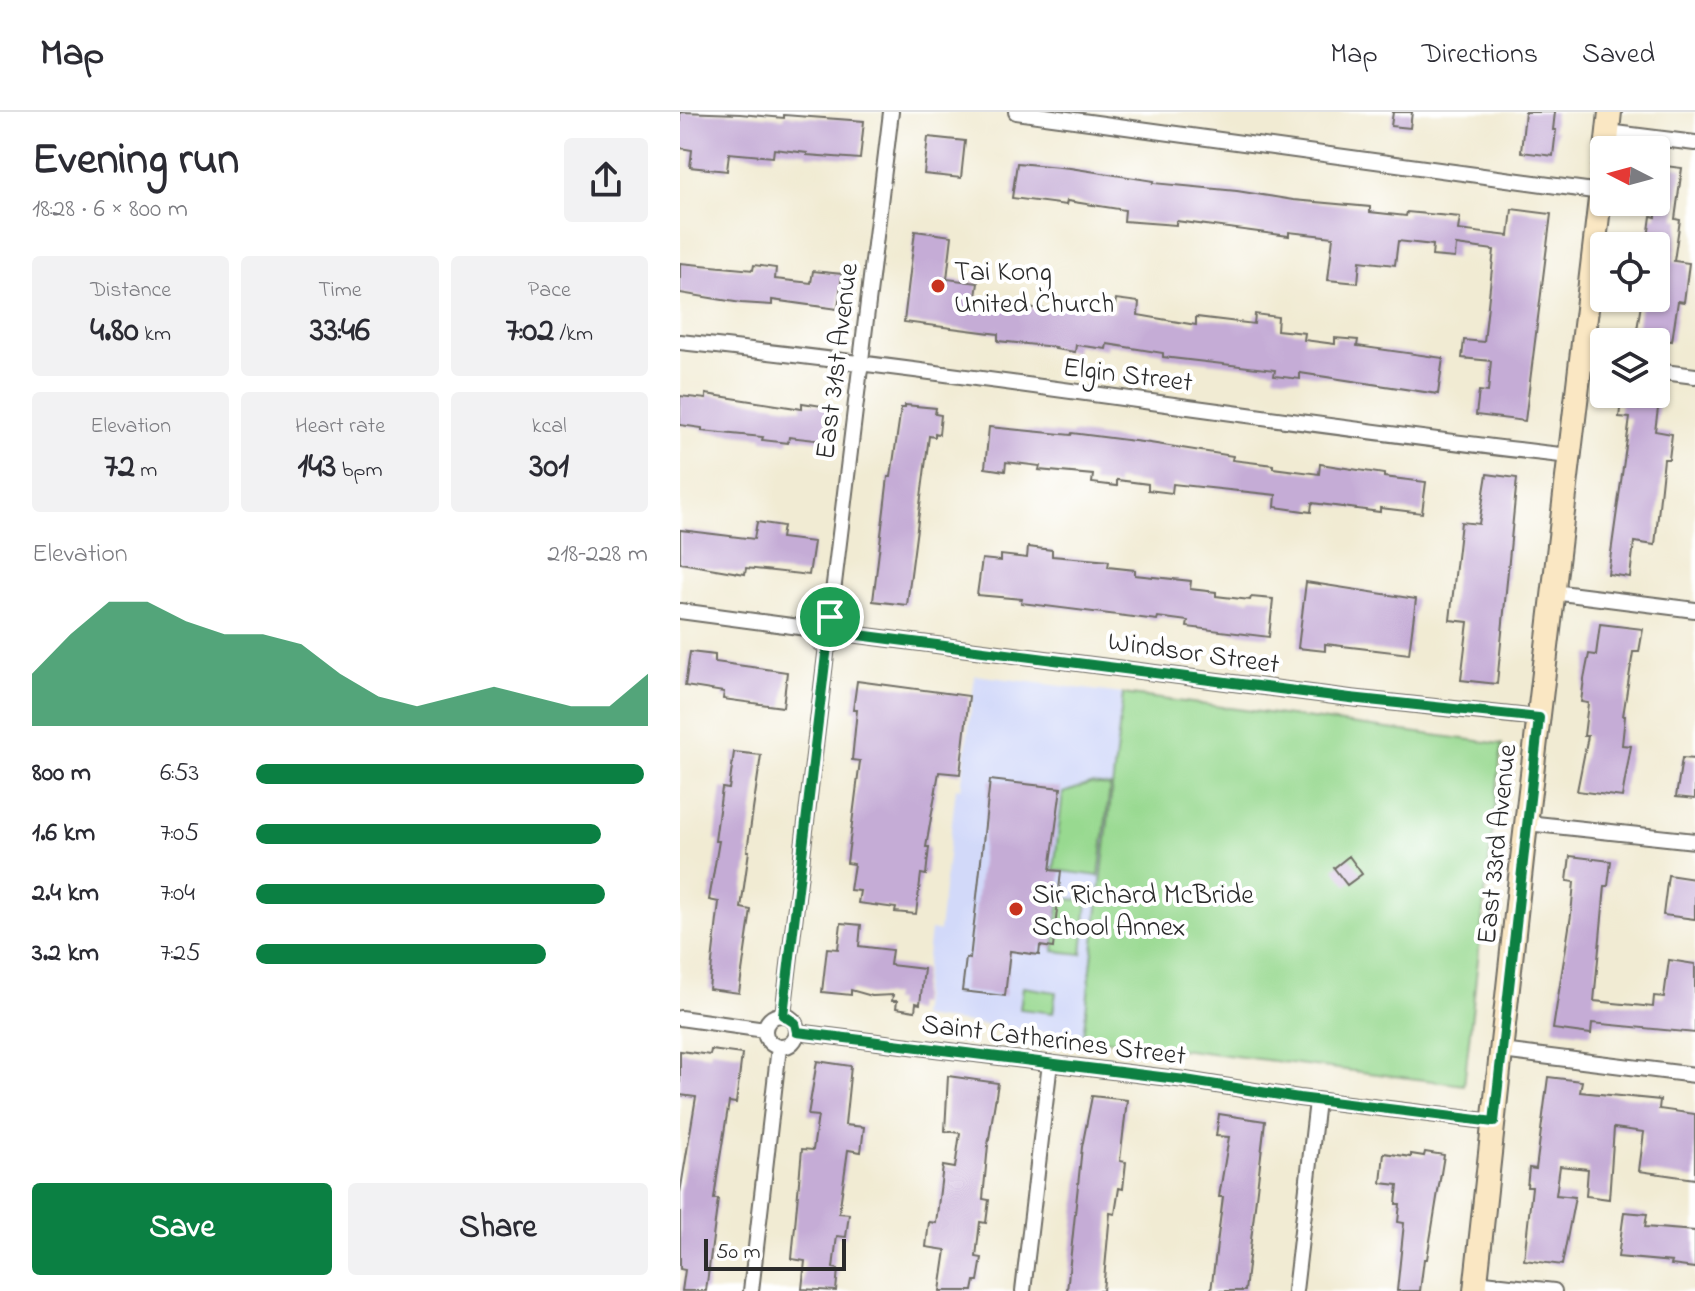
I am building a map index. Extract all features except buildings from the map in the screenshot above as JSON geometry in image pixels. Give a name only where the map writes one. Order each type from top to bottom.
[{"type":"street","name":"East 31st Avenue","points":[[830,617],[891,112]]},
{"type":"street","points":[[1016,112],[1590,190]]},
{"type":"street","points":[[1608,131],[1695,143]]},
{"type":"street","name":"East 33rd Avenue","points":[[1476,1286],[1598,216]]},
{"type":"street","name":"Elgin Street","points":[[680,342],[862,362],[1569,456]]},
{"type":"street","points":[[1581,362],[1590,363]]},
{"type":"street","points":[[1670,373],[1695,376]]},
{"type":"street","points":[[1553,592],[1695,610]]},
{"type":"street","points":[[680,611],[814,629]]},
{"type":"street","points":[[830,617],[840,622],[843,633],[837,643],[827,646],[817,641],[814,629],[819,620],[830,617]]},
{"type":"street","name":"Windsor Street","points":[[843,633],[1350,698],[1539,718]]},
{"type":"street","points":[[783,1015],[827,646]]},
{"type":"street","points":[[1527,823],[1695,841]]},
{"type":"street","points":[[783,1015],[795,1023],[797,1032],[789,1045],[779,1047],[767,1039],[765,1030],[773,1017],[783,1015]]},
{"type":"street","points":[[680,1018],[765,1030]]},
{"type":"street","name":"Saint Catherines Street","points":[[797,1032],[1494,1122]]},
{"type":"street","points":[[751,1291],[779,1047]]},
{"type":"street","points":[[1502,1051],[1695,1075]]},
{"type":"street","points":[[1023,1291],[1050,1063]]},
{"type":"street","points":[[1295,1291],[1317,1101]]},
{"type":"street","points":[[1476,1286],[1554,1291]]},
{"type":"shaded area","points":[[975,675],[1123,694],[1083,1037],[920,1017],[930,930],[939,931],[956,788],[961,789]]},
{"type":"green space","points":[[1123,694],[1502,744],[1464,1085],[1083,1037]]},
{"type":"green space","points":[[1090,784],[1110,786],[1099,876],[1054,870],[1063,793]]},
{"type":"green space","points":[[1060,898],[1087,901],[1082,954],[1054,951]]},
{"type":"green space","points":[[1023,987],[1056,992],[1053,1013],[1020,1009]]},
{"type":"place","name":"Tai Kong United Church","points":[[938,286]]},
{"type":"place","name":"Sir Richard McBride School Annex","points":[[1016,909]]},
{"type":"route","points":[[830,617],[840,622],[843,633],[1438,709],[1539,718],[1494,1122],[797,1032],[792,1019],[783,1015],[827,646],[817,641],[814,629],[819,620],[830,617]]}]
